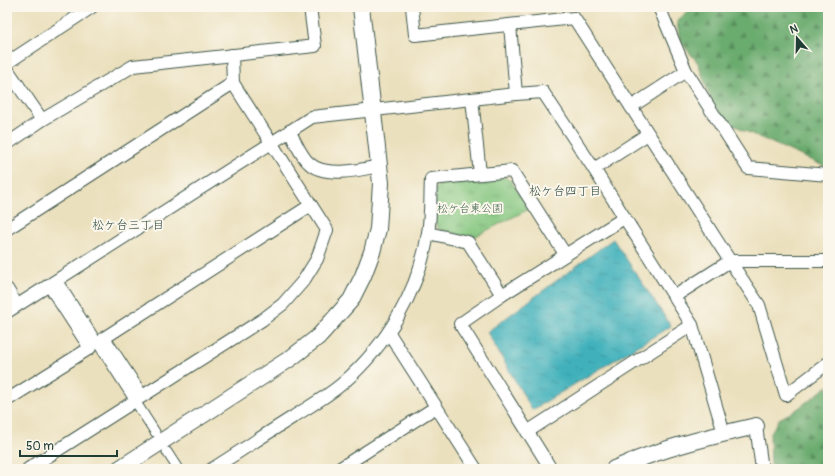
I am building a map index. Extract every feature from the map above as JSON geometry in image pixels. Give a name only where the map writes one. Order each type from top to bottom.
[{"type":"street","points":[[7,63],[92,7]]},
{"type":"street","points":[[7,144],[42,120],[133,66],[315,46],[310,7]]},
{"type":"street","points":[[119,469],[291,358],[318,337],[351,300],[363,276],[372,252],[378,228],[381,183],[362,7]]},
{"type":"street","points":[[412,7],[415,34],[574,18],[759,306],[786,395],[828,363]]},
{"type":"street","points":[[659,7],[686,71],[748,168],[828,175]]},
{"type":"street","points":[[510,25],[516,94]]},
{"type":"street","points":[[28,469],[262,320],[283,304],[304,280],[317,259],[327,230],[233,83],[232,55]]},
{"type":"street","points":[[7,68],[42,120]]},
{"type":"street","points":[[631,107],[686,71]]},
{"type":"street","points":[[7,229],[233,83]]},
{"type":"street","points":[[7,289],[12,308],[312,117],[543,92],[594,169],[692,325],[724,433]]},
{"type":"street","points":[[472,99],[480,174]]},
{"type":"street","points":[[289,131],[308,163],[317,169],[331,172],[379,166]]},
{"type":"street","points":[[594,169],[648,134]]},
{"type":"street","points":[[212,469],[342,384],[358,370],[389,333],[410,294],[423,256],[428,233],[431,179],[512,171],[566,254]]},
{"type":"street","points":[[155,432],[104,338],[311,205]]},
{"type":"street","points":[[551,469],[460,324],[502,295],[624,218]]},
{"type":"street","points":[[428,233],[468,242],[502,295]]},
{"type":"street","points":[[675,296],[730,261],[828,261]]},
{"type":"street","points":[[53,282],[138,399]]},
{"type":"street","points":[[7,400],[90,348],[53,282]]},
{"type":"street","points":[[527,432],[692,325]]},
{"type":"street","points":[[389,333],[473,468]]},
{"type":"street","points":[[339,469],[436,407]]},
{"type":"street","points":[[614,469],[670,448],[756,426],[762,469]]},
{"type":"street","points":[[167,452],[178,469]]},
{"type":"green space","points":[[693,7],[828,7],[828,167],[743,130],[722,117],[711,100],[698,63],[680,41],[677,21]]},
{"type":"green space","name":"松ケ台東公園","points":[[504,177],[511,181],[529,209],[472,238],[438,229],[435,223],[436,188],[440,184]]},
{"type":"green space","points":[[828,386],[828,469],[771,469],[770,434],[779,419],[796,410]]},
{"type":"water","points":[[613,239],[671,326],[532,410],[487,332]]},
{"type":"district","name":"松ケ台四丁目","points":[[565,191]]},
{"type":"district","name":"松ケ台三丁目","points":[[128,225]]}]
